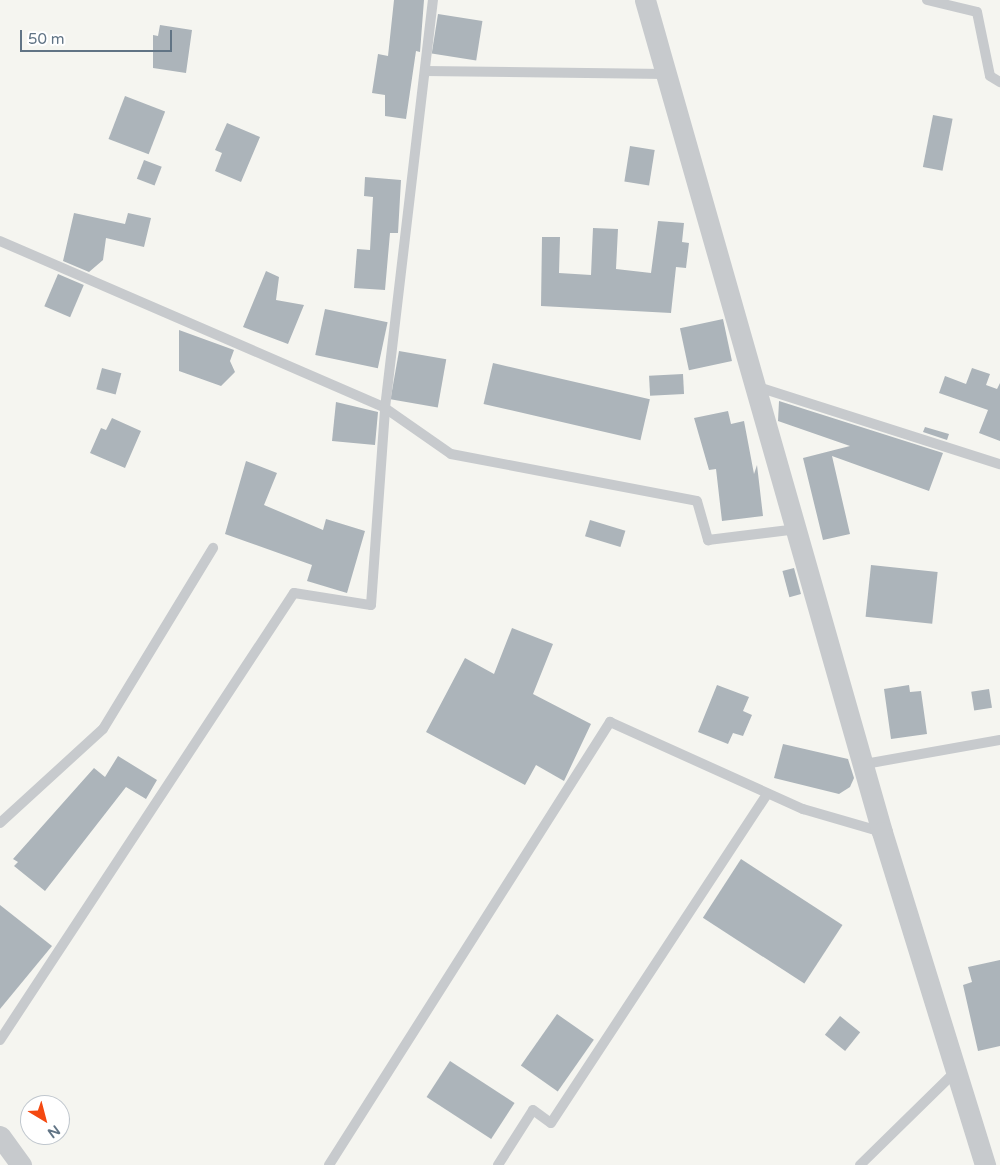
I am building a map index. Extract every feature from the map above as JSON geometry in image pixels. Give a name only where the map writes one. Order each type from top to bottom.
[{"type":"street","points":[[645,0],[754,386],[865,764],[882,832],[985,1165]]},
{"type":"street","points":[[0,1136],[21,1165]]},
{"type":"lane","points":[[0,1040],[294,593],[371,605],[385,408],[433,0]]},
{"type":"lane","points":[[927,0],[977,12],[990,76],[1000,82]]},
{"type":"lane","points":[[425,71],[666,74]]},
{"type":"lane","points":[[0,241],[385,408],[451,454],[697,501],[708,540],[797,529]]},
{"type":"lane","points":[[754,386],[1000,464]]},
{"type":"lane","points":[[0,823],[103,729],[213,548]]},
{"type":"lane","points":[[329,1165],[610,722],[766,794],[882,832]]},
{"type":"lane","points":[[865,764],[1000,740]]},
{"type":"lane","points":[[498,1165],[533,1110],[552,1123],[766,794]]},
{"type":"lane","points":[[860,1165],[957,1070]]},
{"type":"building","points":[[394,0],[424,0],[420,52],[416,51],[406,119],[385,116],[385,95],[372,93],[378,54],[388,56]]},
{"type":"building","points":[[438,14],[482,21],[476,61],[432,54]]},
{"type":"building","points":[[160,25],[192,30],[186,73],[153,68],[153,35],[158,36]]},
{"type":"building","points":[[125,96],[165,111],[149,154],[109,139]]},
{"type":"building","points":[[933,115],[953,119],[943,171],[923,167]]},
{"type":"building","points":[[227,123],[260,137],[241,182],[215,171],[222,153],[215,150]]},
{"type":"building","points":[[630,146],[655,150],[649,185],[624,182]]},
{"type":"building","points":[[144,160],[162,167],[155,185],[137,179]]},
{"type":"building","points":[[365,177],[401,180],[398,233],[390,233],[385,290],[354,288],[357,249],[370,250],[373,197],[364,196]]},
{"type":"building","points":[[74,213],[125,224],[128,213],[151,218],[144,247],[106,238],[103,260],[89,272],[63,261]]},
{"type":"building","points":[[658,221],[684,223],[682,242],[689,243],[686,268],[676,267],[671,313],[541,306],[542,237],[560,237],[559,273],[591,275],[593,228],[618,229],[616,269],[651,273]]},
{"type":"building","points":[[266,271],[279,277],[276,300],[304,305],[288,344],[243,327]]},
{"type":"building","points":[[58,274],[84,285],[70,317],[44,306]]},
{"type":"building","points":[[325,309],[388,322],[378,368],[315,355]]},
{"type":"building","points":[[723,319],[732,361],[689,370],[680,328]]},
{"type":"building","points":[[179,330],[234,350],[230,361],[235,372],[221,386],[179,371]]},
{"type":"building","points":[[399,351],[446,359],[438,408],[390,399]]},
{"type":"building","points":[[493,363],[650,399],[640,440],[484,404]]},
{"type":"building","points":[[102,368],[121,373],[116,394],[96,389]]},
{"type":"building","points":[[972,368],[990,374],[986,385],[997,389],[1000,383],[1000,441],[979,433],[988,410],[939,393],[945,376],[966,384]]},
{"type":"building","points":[[683,374],[684,394],[650,396],[649,376]]},
{"type":"building","points":[[779,401],[943,453],[929,491],[832,456],[850,534],[823,540],[803,458],[850,446],[778,421]]},
{"type":"building","points":[[336,402],[378,412],[375,445],[332,441]]},
{"type":"building","points":[[728,411],[731,424],[744,421],[754,474],[757,465],[763,516],[722,521],[716,469],[709,470],[694,418]]},
{"type":"building","points":[[112,418],[141,431],[125,468],[90,453],[101,428],[106,430]]},
{"type":"building","points":[[925,427],[949,434],[947,440],[923,432]]},
{"type":"building","points":[[246,461],[277,473],[264,505],[323,530],[326,519],[365,531],[347,593],[307,581],[312,565],[225,534]]},
{"type":"building","points":[[590,520],[625,531],[620,547],[585,536]]},
{"type":"building","points":[[871,565],[938,572],[932,624],[866,617]]},
{"type":"building","points":[[794,568],[801,594],[789,597],[782,571]]},
{"type":"building","points":[[512,628],[553,644],[533,694],[591,724],[564,781],[536,765],[525,785],[426,732],[465,658],[494,674]]},
{"type":"building","points":[[717,685],[749,697],[743,711],[752,715],[743,736],[733,733],[728,744],[698,732]]},
{"type":"building","points":[[909,685],[910,692],[921,691],[927,734],[891,739],[884,689]]},
{"type":"building","points":[[989,689],[992,708],[974,711],[971,692]]},
{"type":"building","points":[[783,744],[848,759],[854,778],[850,787],[839,794],[774,778]]},
{"type":"building","points":[[118,756],[157,780],[146,799],[126,787],[45,891],[14,866],[18,862],[13,859],[94,768],[105,777]]},
{"type":"building","points":[[741,859],[842,925],[804,984],[703,918]]},
{"type":"building","points":[[0,905],[52,946],[0,1009]]},
{"type":"building","points":[[1000,960],[1000,1046],[978,1051],[963,985],[972,982],[968,967]]},
{"type":"building","points":[[557,1014],[594,1040],[558,1091],[521,1066]]},
{"type":"building","points":[[840,1016],[860,1032],[845,1051],[825,1035]]},
{"type":"building","points":[[450,1061],[515,1103],[491,1139],[427,1097]]}]
